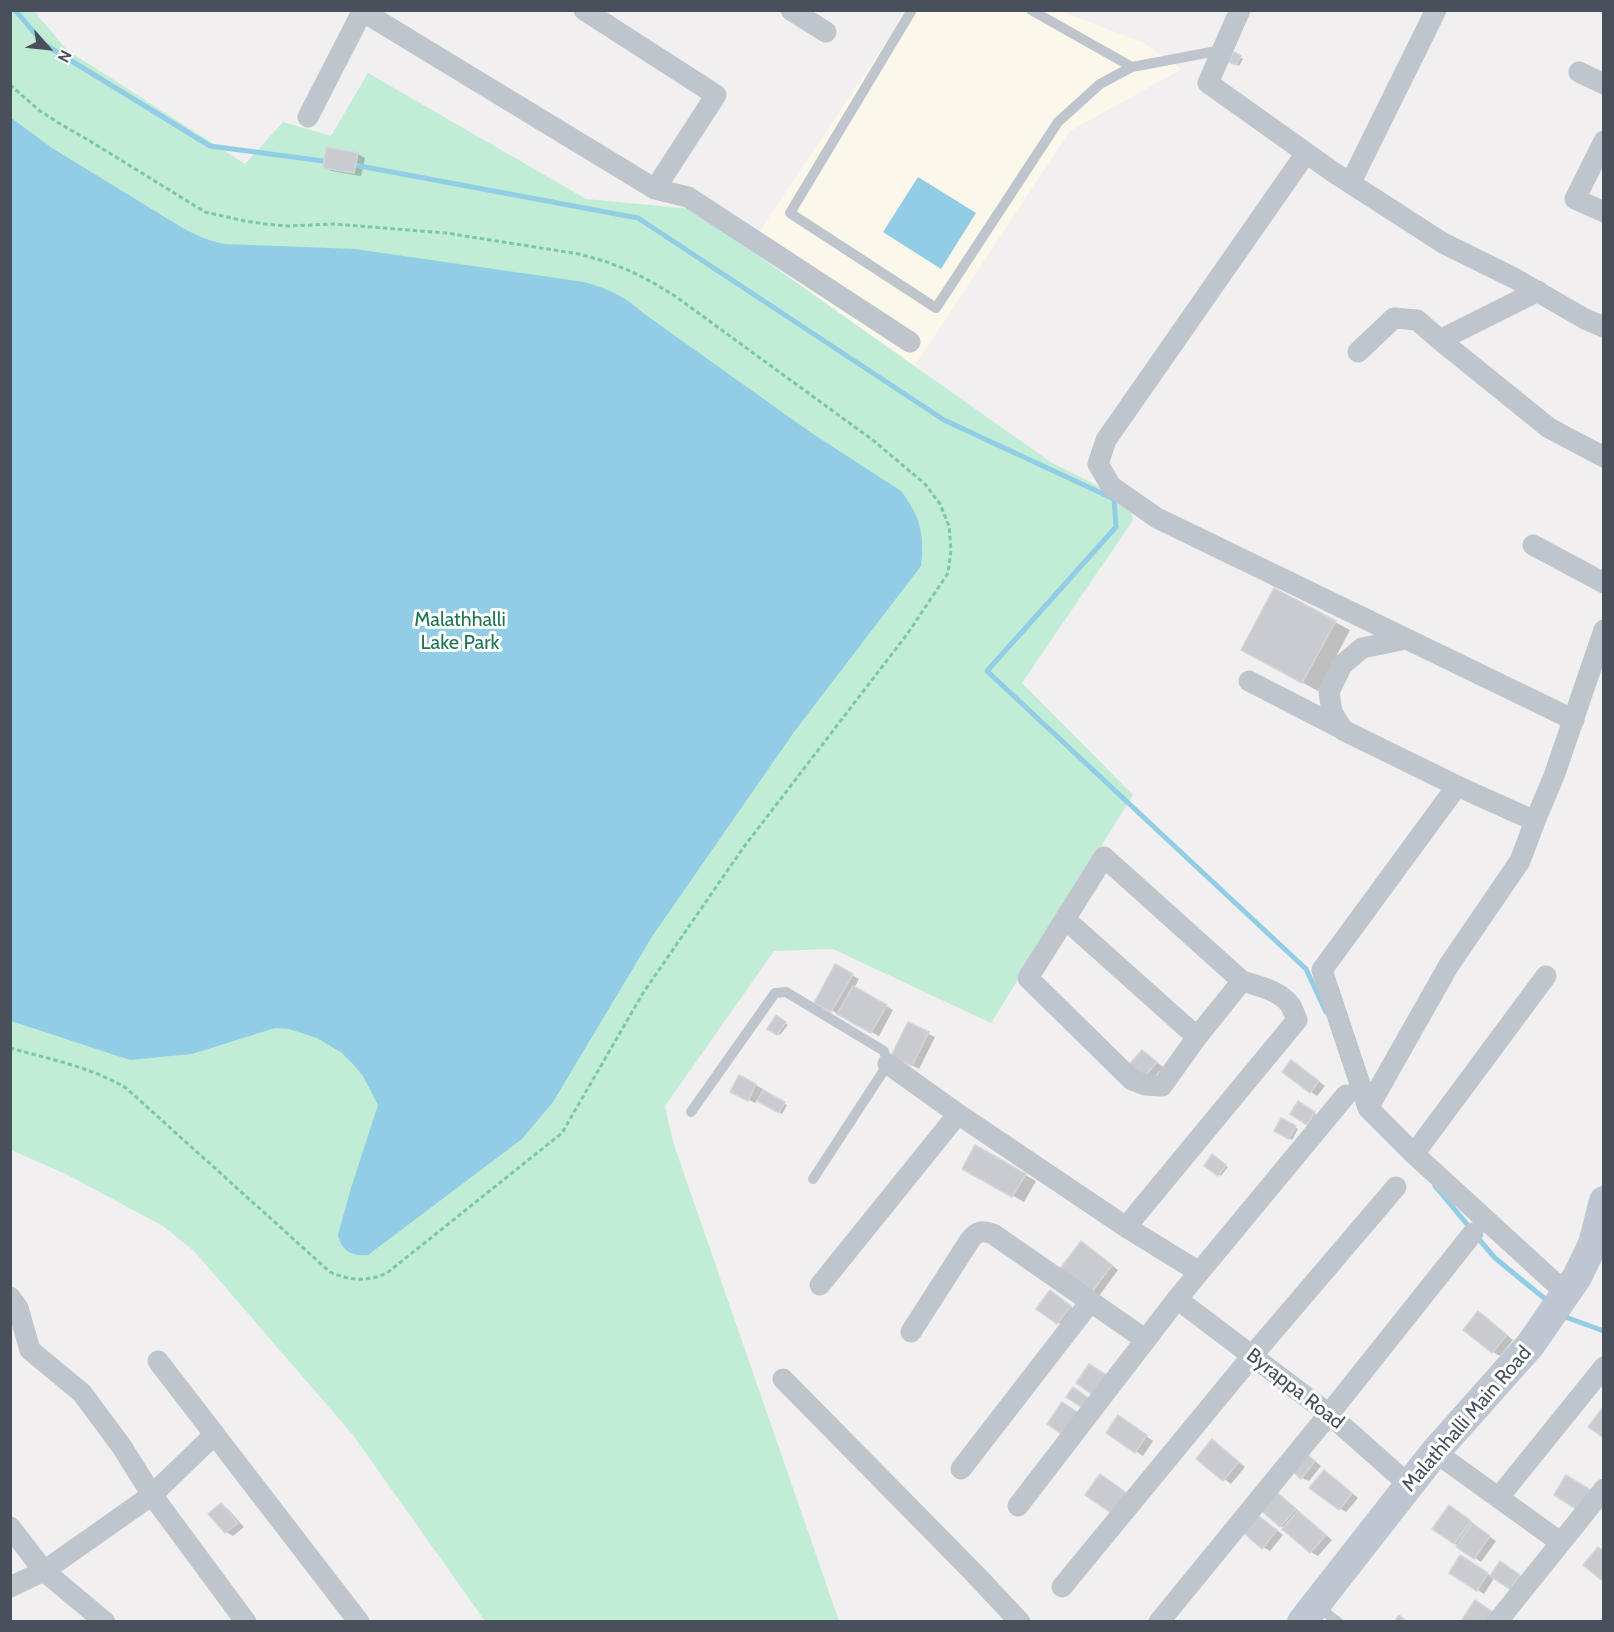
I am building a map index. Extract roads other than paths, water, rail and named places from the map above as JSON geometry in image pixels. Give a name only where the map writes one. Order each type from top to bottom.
[{"type":"main road","name":"Malathhalli Main Road","points":[[1318,1616],[1409,1485],[1531,1344],[1562,1301],[1598,1247],[1604,1201]]},
{"type":"street","points":[[584,10],[716,95],[655,189]]},
{"type":"street","points":[[790,10],[826,32]]},
{"type":"street","points":[[1240,10],[1208,83],[1306,153],[1443,243],[1514,278],[1585,319],[1604,327]]},
{"type":"street","points":[[1351,182],[1436,10]]},
{"type":"street","points":[[308,117],[363,11],[655,189],[688,197],[910,342]]},
{"type":"street","points":[[1579,72],[1604,84]]},
{"type":"street","points":[[1604,141],[1575,199],[1604,212]]},
{"type":"street","points":[[1306,153],[1106,440],[1098,464],[1111,486],[1157,518],[1574,720]]},
{"type":"street","points":[[1440,340],[1538,291]]},
{"type":"street","points":[[1358,352],[1394,318],[1417,320],[1549,428],[1604,457]]},
{"type":"street","points":[[1533,545],[1604,583]]},
{"type":"street","points":[[1368,1108],[1449,965],[1520,861],[1554,776],[1604,630]]},
{"type":"street","points":[[1343,730],[1332,712],[1329,692],[1342,665],[1362,648],[1406,639]]},
{"type":"street","points":[[1248,681],[1457,786],[1536,821]]},
{"type":"street","points":[[1457,786],[1322,970],[1368,1108],[1562,1301]]},
{"type":"street","points":[[1126,1227],[1297,1020],[1290,1005],[1279,995],[1242,981],[1104,857],[1028,978],[1132,1080],[1145,1085],[1162,1086],[1197,1037],[1242,981]]},
{"type":"street","points":[[1065,919],[1197,1037]]},
{"type":"street","points":[[1414,1154],[1546,976]]},
{"type":"street","points":[[888,1065],[1126,1227],[1199,1272]]},
{"type":"street","points":[[1018,1506],[1177,1299],[1346,1095]]},
{"type":"street","points":[[820,1285],[958,1114]]},
{"type":"street","points":[[1062,1587],[1396,1187]]},
{"type":"street","points":[[912,1332],[970,1240],[975,1234],[984,1231],[993,1234],[1146,1340]]},
{"type":"street","points":[[1159,1622],[1473,1233]]},
{"type":"street","points":[[10,1297],[18,1308],[30,1350],[82,1393],[122,1447],[152,1495],[246,1622]]},
{"type":"street","name":"Byrappa Road","points":[[1177,1299],[1329,1414],[1409,1485]]},
{"type":"street","points":[[962,1470],[1091,1302]]},
{"type":"street","points":[[158,1361],[359,1622]]},
{"type":"street","points":[[1498,1497],[1604,1367]]},
{"type":"street","points":[[783,1379],[1020,1622]]},
{"type":"street","points":[[10,1587],[44,1570],[152,1495],[214,1434]]},
{"type":"street","points":[[1436,1452],[1560,1542]]},
{"type":"street","points":[[1497,1622],[1604,1490]]},
{"type":"street","points":[[10,1527],[44,1570],[105,1622]]},
{"type":"lane","points":[[912,10],[790,213],[936,308],[1058,122],[1100,84],[1132,67],[1222,50]]},
{"type":"lane","points":[[1031,10],[1132,67]]},
{"type":"lane","points":[[691,1112],[775,993],[786,992],[884,1051],[888,1065],[813,1179]]},
{"type":"water","points":[[10,117],[52,148],[181,227],[213,241],[225,244],[355,249],[584,282],[608,290],[630,302],[810,432],[901,491],[913,509],[920,526],[921,566],[794,732],[653,935],[553,1102],[522,1139],[368,1255],[352,1254],[342,1245],[338,1235],[378,1105],[363,1076],[342,1053],[317,1038],[289,1029],[275,1028],[192,1054],[130,1060],[11,1021]]},
{"type":"water","points":[[918,177],[976,213],[941,269],[883,232]]},
{"type":"waterway","points":[[15,10],[44,44],[210,146],[331,162]]},
{"type":"waterway","points":[[349,164],[638,218],[944,420],[1114,499],[1116,527],[987,671],[1306,969],[1326,1012]]},
{"type":"waterway","points":[[1435,1186],[1471,1229]]},
{"type":"waterway","points":[[1477,1237],[1495,1258],[1550,1303]]},
{"type":"waterway","points":[[1564,1315],[1604,1331]]},
{"type":"park label","name":"Malathhalli Lake Park","points":[[460,632]]}]
